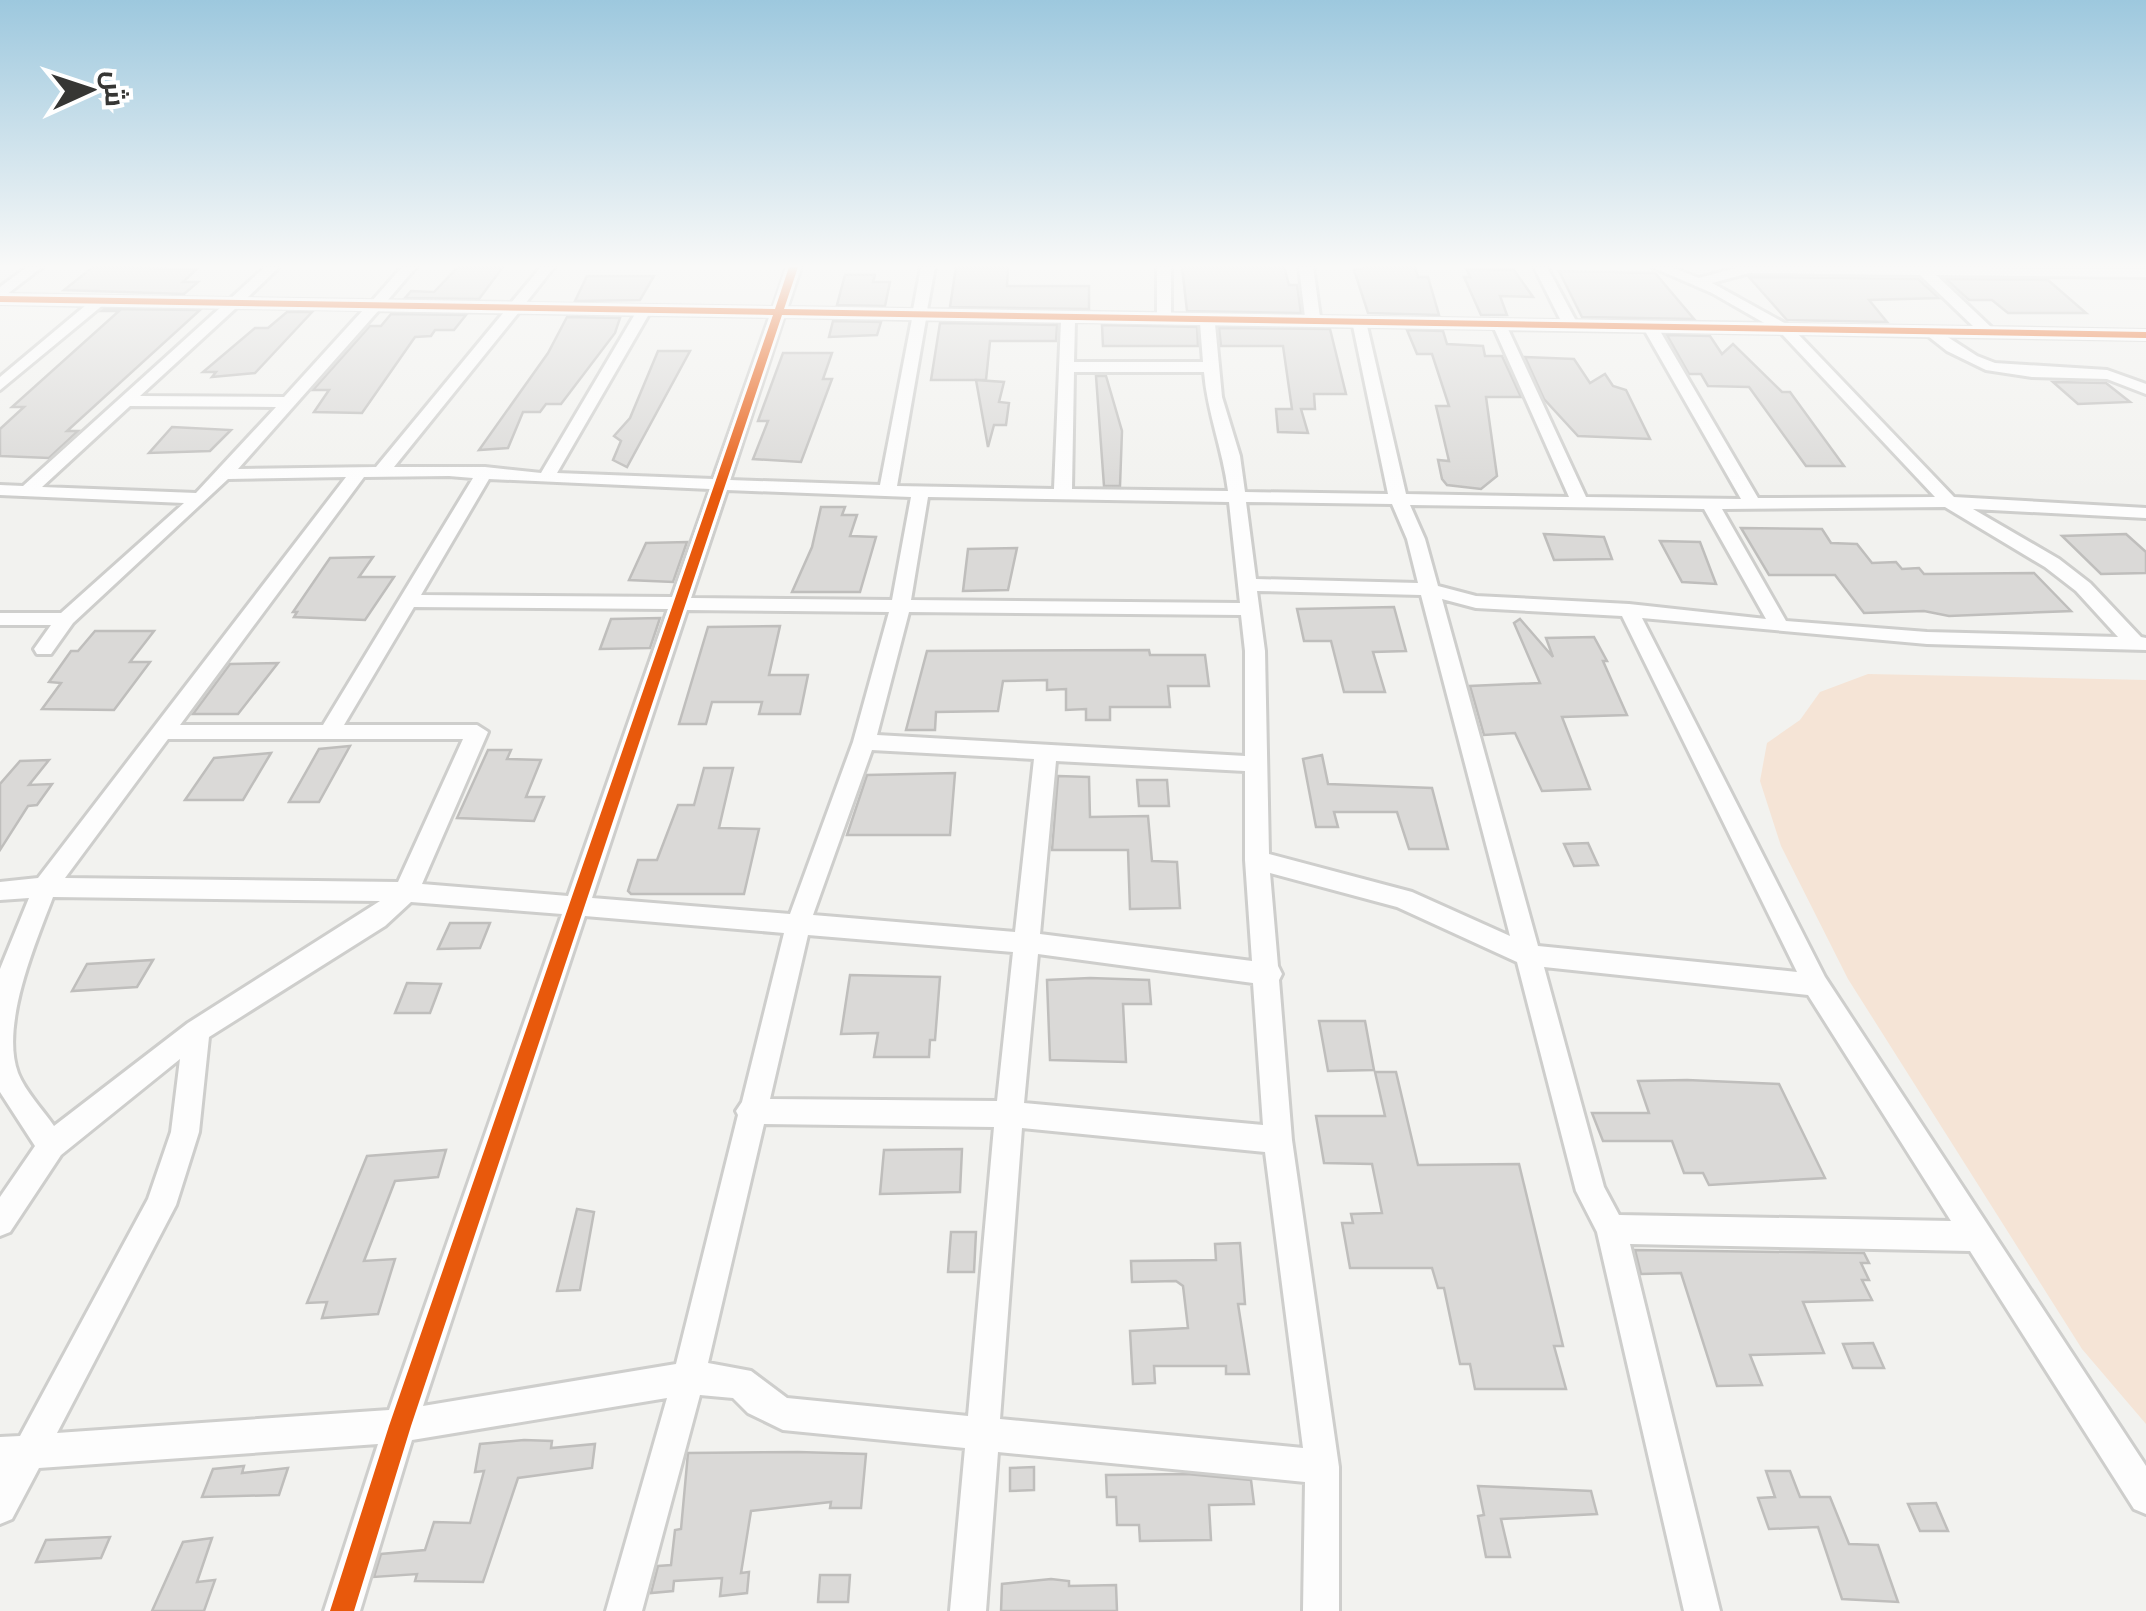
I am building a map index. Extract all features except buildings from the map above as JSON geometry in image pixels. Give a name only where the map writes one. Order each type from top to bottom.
[{"type":"street","points":[[0,386],[52,342]]},
{"type":"street","points":[[29,490],[192,342]]},
{"type":"street","points":[[44,649],[66,619],[224,474],[343,342]]},
{"type":"street","points":[[51,1146],[5,1076],[2,1018],[10,976],[45,887],[160,732],[371,471],[485,342]]},
{"type":"street","points":[[546,478],[625,342]]},
{"type":"street","points":[[342,1611],[400,1426],[768,342]]},
{"type":"street","points":[[888,491],[915,342]]},
{"type":"street","points":[[1063,491],[1067,342]]},
{"type":"street","points":[[1208,342],[1237,496],[1255,651],[1257,860],[1269,974],[1278,1140],[1322,1467],[1322,1611]]},
{"type":"street","points":[[1363,342],[1398,498],[1416,539],[1591,1191],[1612,1229],[1702,1611]]},
{"type":"street","points":[[1506,342],[1580,502]]},
{"type":"street","points":[[1659,342],[1753,504]]},
{"type":"street","points":[[1798,342],[1949,502],[2052,563],[2083,587],[2140,644]]},
{"type":"street","points":[[1943,342],[1957,356],[1996,370],[2107,374],[2145,390]]},
{"type":"street","points":[[1066,367],[1210,367]]},
{"type":"street","points":[[130,402],[288,402]]},
{"type":"street","points":[[224,474],[485,472],[719,486],[920,492],[1063,491],[1710,504],[1949,502],[2146,512]]},
{"type":"street","points":[[331,729],[485,472]]},
{"type":"street","points":[[0,490],[200,498]]},
{"type":"street","points":[[624,1611],[689,1378],[798,924],[864,742],[900,608],[920,492]]},
{"type":"street","points":[[1710,504],[1780,627]]},
{"type":"street","points":[[1248,586],[1428,588],[1476,602],[1629,610],[1780,627],[1927,638],[2140,644]]},
{"type":"street","points":[[409,601],[1250,610]]},
{"type":"street","points":[[1629,610],[1816,986],[2146,1497]]},
{"type":"street","points":[[0,620],[66,619]]},
{"type":"street","points":[[0,1222],[51,1146],[197,1032],[376,919],[406,892],[477,732],[160,732]]},
{"type":"street","points":[[864,742],[1255,764]]},
{"type":"street","points":[[968,1611],[1009,1114],[1046,752]]},
{"type":"street","points":[[1257,860],[1403,899],[1527,955],[1816,986]]},
{"type":"street","points":[[0,891],[45,887],[406,892],[1028,943],[1269,974]]},
{"type":"street","points":[[0,1507],[14,1453],[160,1206],[185,1132],[197,1032]]},
{"type":"street","points":[[750,1112],[1009,1114],[1278,1140]]},
{"type":"street","points":[[1612,1229],[1977,1236]]},
{"type":"street","points":[[14,1453],[400,1426],[689,1378],[740,1382],[760,1401],[783,1414],[1322,1467]]},
{"type":"shaded area","points":[[1868,674],[2146,680],[2146,1424],[2082,1349],[1848,979],[1781,846],[1760,781],[1767,743],[1800,720],[1820,692]]},
{"type":"cycle path","points":[[342,1611],[400,1426],[768,342]]}]
